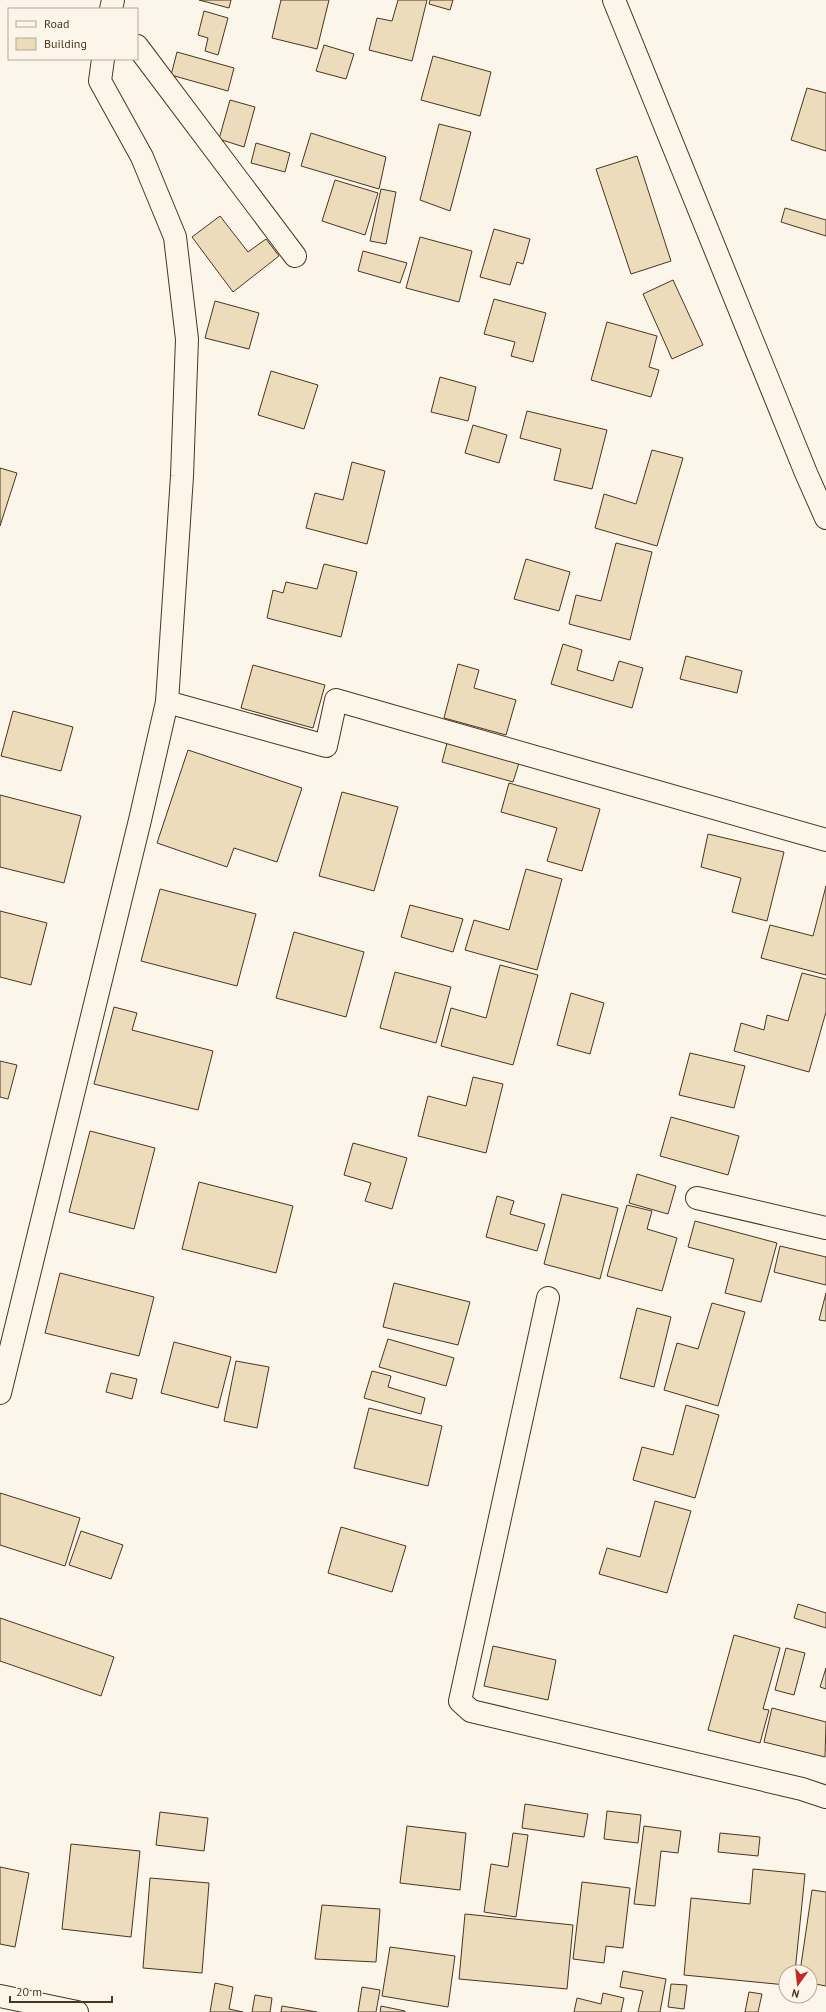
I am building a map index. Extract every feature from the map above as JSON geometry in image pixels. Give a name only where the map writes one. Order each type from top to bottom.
[{"type":"street","points":[[614,0],[816,476],[826,518]]},
{"type":"street","points":[[138,47],[295,256]]},
{"type":"street","points":[[0,1392],[140,820],[166,702],[182,476],[187,339],[175,237],[142,157],[100,81],[103,60]]},
{"type":"street","points":[[166,702],[326,746],[336,700],[826,840]]},
{"type":"street","points":[[697,1198],[826,1228]]},
{"type":"street","points":[[548,1298],[460,1701],[471,1711],[802,1789],[826,1797]]},
{"type":"street","points":[[0,1996],[77,2012]]},
{"type":"building","points":[[199,0],[231,0],[229,8]]},
{"type":"building","points":[[281,0],[329,0],[317,49],[272,38]]},
{"type":"building","points":[[398,0],[427,0],[412,61],[369,50],[377,18],[392,21]]},
{"type":"building","points":[[430,0],[453,0],[450,10],[429,4]]},
{"type":"building","points":[[204,11],[228,18],[218,55],[205,51],[208,38],[198,35]]},
{"type":"building","points":[[324,45],[354,54],[346,79],[316,71]]},
{"type":"building","points":[[177,52],[234,68],[228,91],[171,75]]},
{"type":"building","points":[[433,56],[491,72],[480,116],[421,100]]},
{"type":"building","points":[[807,88],[826,93],[826,151],[791,140]]},
{"type":"building","points":[[230,100],[255,107],[244,147],[219,139]]},
{"type":"building","points":[[439,124],[471,132],[450,211],[420,200]]},
{"type":"building","points":[[311,133],[386,157],[379,189],[301,166]]},
{"type":"building","points":[[256,143],[290,153],[285,172],[251,163]]},
{"type":"building","points":[[637,156],[671,261],[631,274],[596,169]]},
{"type":"building","points":[[335,180],[378,193],[365,235],[322,221]]},
{"type":"building","points":[[381,189],[396,192],[386,244],[370,241]]},
{"type":"building","points":[[785,208],[826,220],[826,236],[781,222]]},
{"type":"building","points":[[220,216],[248,252],[266,239],[279,256],[233,292],[192,237]]},
{"type":"building","points":[[494,229],[530,239],[523,264],[517,262],[510,285],[480,277]]},
{"type":"building","points":[[420,237],[472,251],[459,302],[406,288]]},
{"type":"building","points":[[363,251],[407,263],[400,283],[358,271]]},
{"type":"building","points":[[673,280],[703,345],[672,359],[643,294]]},
{"type":"building","points":[[494,299],[546,313],[533,362],[511,356],[515,342],[484,334]]},
{"type":"building","points":[[215,301],[259,313],[249,349],[205,338]]},
{"type":"building","points":[[607,322],[657,336],[649,367],[659,370],[651,397],[591,380]]},
{"type":"building","points":[[271,371],[318,385],[304,429],[258,415]]},
{"type":"building","points":[[440,377],[476,387],[468,421],[431,412]]},
{"type":"building","points":[[527,411],[607,430],[592,489],[554,480],[561,449],[520,438]]},
{"type":"building","points":[[473,425],[507,435],[499,463],[465,453]]},
{"type":"building","points":[[652,450],[683,458],[657,546],[595,528],[604,494],[636,504]]},
{"type":"building","points":[[352,462],[385,471],[367,544],[306,528],[315,493],[343,500]]},
{"type":"building","points":[[0,468],[17,473],[0,526]]},
{"type":"building","points":[[616,543],[652,552],[630,640],[569,624],[576,595],[601,601]]},
{"type":"building","points":[[526,559],[570,572],[559,611],[514,599]]},
{"type":"building","points":[[324,564],[357,572],[341,637],[267,618],[273,590],[283,593],[286,582],[317,589]]},
{"type":"building","points":[[563,644],[582,650],[577,670],[613,681],[619,661],[643,668],[632,708],[551,684]]},
{"type":"building","points":[[686,656],[742,671],[737,693],[680,679]]},
{"type":"building","points":[[458,664],[479,670],[474,688],[516,700],[506,735],[444,718]]},
{"type":"building","points":[[253,665],[325,685],[313,728],[241,708]]},
{"type":"building","points":[[13,711],[73,727],[61,771],[1,756]]},
{"type":"building","points":[[447,743],[519,763],[513,782],[442,762]]},
{"type":"building","points":[[188,750],[302,788],[277,862],[234,848],[227,867],[157,843]]},
{"type":"building","points":[[509,783],[600,809],[582,871],[547,861],[557,828],[501,812]]},
{"type":"building","points":[[342,792],[398,807],[374,891],[319,876]]},
{"type":"building","points":[[0,795],[81,816],[64,883],[0,867]]},
{"type":"building","points":[[708,834],[784,852],[767,921],[732,912],[741,878],[701,867]]},
{"type":"building","points":[[526,869],[562,879],[537,970],[465,950],[474,920],[509,930]]},
{"type":"building","points":[[826,886],[826,975],[761,958],[770,925],[813,936]]},
{"type":"building","points":[[160,889],[256,914],[237,986],[141,961]]},
{"type":"building","points":[[410,905],[463,919],[453,952],[401,937]]},
{"type":"building","points":[[0,911],[47,923],[31,985],[0,977]]},
{"type":"building","points":[[294,932],[364,952],[346,1017],[276,998]]},
{"type":"building","points":[[500,965],[538,975],[513,1065],[441,1046],[451,1008],[486,1018]]},
{"type":"building","points":[[395,972],[451,987],[436,1043],[380,1028]]},
{"type":"building","points":[[802,973],[826,979],[826,1012],[809,1072],[734,1051],[741,1023],[764,1030],[767,1015],[788,1021]]},
{"type":"building","points":[[571,993],[604,1003],[590,1054],[557,1045]]},
{"type":"building","points":[[114,1007],[137,1013],[132,1030],[213,1051],[198,1110],[94,1084]]},
{"type":"building","points":[[690,1053],[745,1066],[734,1108],[679,1095]]},
{"type":"building","points":[[0,1061],[17,1065],[8,1099],[0,1097]]},
{"type":"building","points":[[473,1077],[503,1084],[486,1153],[418,1136],[428,1096],[466,1106]]},
{"type":"building","points":[[671,1117],[739,1136],[728,1175],[660,1156]]},
{"type":"building","points":[[90,1131],[155,1148],[134,1229],[69,1212]]},
{"type":"building","points":[[353,1143],[407,1158],[392,1209],[365,1201],[371,1183],[344,1175]]},
{"type":"building","points":[[637,1174],[676,1186],[668,1214],[629,1203]]},
{"type":"building","points":[[199,1182],[293,1206],[276,1273],[182,1249]]},
{"type":"building","points":[[562,1194],[618,1208],[600,1279],[544,1264]]},
{"type":"building","points":[[497,1196],[514,1201],[510,1214],[545,1224],[537,1251],[486,1237]]},
{"type":"building","points":[[627,1205],[652,1211],[647,1229],[677,1238],[662,1291],[607,1276]]},
{"type":"building","points":[[695,1221],[777,1243],[761,1302],[725,1293],[734,1259],[688,1247]]},
{"type":"building","points":[[780,1246],[826,1257],[826,1285],[774,1272]]},
{"type":"building","points":[[60,1273],[154,1297],[139,1356],[45,1333]]},
{"type":"building","points":[[394,1283],[470,1302],[458,1345],[383,1327]]},
{"type":"building","points":[[826,1293],[826,1321],[819,1320]]},
{"type":"building","points":[[712,1303],[745,1312],[718,1406],[664,1390],[677,1343],[698,1349]]},
{"type":"building","points":[[637,1308],[671,1317],[654,1387],[620,1378]]},
{"type":"building","points":[[388,1339],[454,1358],[446,1386],[379,1367]]},
{"type":"building","points":[[174,1342],[231,1357],[218,1408],[161,1393]]},
{"type":"building","points":[[236,1361],[269,1367],[257,1428],[224,1421]]},
{"type":"building","points":[[372,1371],[391,1376],[388,1387],[425,1398],[421,1414],[364,1398]]},
{"type":"building","points":[[111,1373],[137,1379],[132,1399],[106,1392]]},
{"type":"building","points":[[686,1405],[719,1415],[695,1498],[633,1480],[642,1447],[673,1455]]},
{"type":"building","points":[[369,1408],[442,1426],[428,1486],[354,1468]]},
{"type":"building","points":[[0,1493],[80,1518],[65,1566],[0,1545]]},
{"type":"building","points":[[655,1501],[691,1511],[667,1593],[599,1574],[607,1548],[640,1557]]},
{"type":"building","points":[[341,1527],[406,1546],[392,1592],[328,1573]]},
{"type":"building","points":[[81,1531],[123,1545],[111,1579],[69,1565]]},
{"type":"building","points":[[798,1604],[826,1613],[826,1628],[794,1618]]},
{"type":"building","points":[[0,1618],[114,1657],[101,1696],[0,1661]]},
{"type":"building","points":[[734,1635],[780,1648],[763,1709],[769,1710],[760,1743],[708,1730]]},
{"type":"building","points":[[493,1646],[556,1660],[548,1700],[484,1686]]},
{"type":"building","points":[[786,1648],[805,1653],[794,1695],[775,1690]]},
{"type":"building","points":[[826,1668],[826,1689],[820,1687]]},
{"type":"building","points":[[772,1708],[826,1722],[825,1757],[764,1742]]},
{"type":"building","points":[[525,1804],[588,1814],[584,1837],[522,1828]]},
{"type":"building","points":[[607,1811],[641,1815],[638,1843],[604,1839]]},
{"type":"building","points":[[160,1812],[208,1818],[204,1851],[156,1845]]},
{"type":"building","points":[[407,1826],[466,1833],[460,1890],[400,1883]]},
{"type":"building","points":[[644,1826],[681,1831],[678,1853],[661,1851],[655,1906],[634,1904]]},
{"type":"building","points":[[513,1833],[528,1835],[516,1917],[484,1912],[491,1864],[508,1867]]},
{"type":"building","points":[[720,1833],[760,1837],[758,1856],[718,1852]]},
{"type":"building","points":[[71,1844],[140,1851],[131,1937],[62,1929]]},
{"type":"building","points":[[0,1867],[29,1873],[15,1947],[0,1944]]},
{"type":"building","points":[[753,1869],[805,1874],[796,1964],[778,1964],[778,1984],[684,1975],[691,1898],[750,1904]]},
{"type":"building","points":[[150,1878],[209,1883],[202,1973],[143,1968]]},
{"type":"building","points":[[582,1882],[630,1888],[623,1948],[606,1946],[604,1963],[573,1959]]},
{"type":"building","points":[[812,1890],[826,1892],[826,1986],[818,1984],[818,1964],[801,1964]]},
{"type":"building","points":[[322,1905],[380,1909],[376,1962],[315,1959]]},
{"type":"building","points":[[465,1914],[573,1925],[567,1989],[459,1979]]},
{"type":"building","points":[[390,1947],[455,1956],[448,2007],[382,1996]]},
{"type":"building","points":[[623,1971],[666,1979],[660,2012],[638,2012],[643,1991],[620,1987]]},
{"type":"building","points":[[215,1983],[233,1987],[229,2009],[243,2012],[210,2012]]},
{"type":"building","points":[[671,1984],[687,1985],[684,2009],[668,2007]]},
{"type":"building","points":[[362,1987],[380,1990],[376,2012],[358,2012]]},
{"type":"building","points":[[749,1992],[762,1994],[758,2012],[745,2012]]},
{"type":"building","points":[[603,1993],[624,1998],[621,2012],[574,2012],[577,1998],[601,2004]]},
{"type":"building","points":[[255,1995],[272,1998],[270,2012],[252,2012]]},
{"type":"building","points":[[282,2006],[317,2012],[281,2012]]},
{"type":"building","points":[[381,2006],[405,2011],[405,2012],[380,2012]]}]
